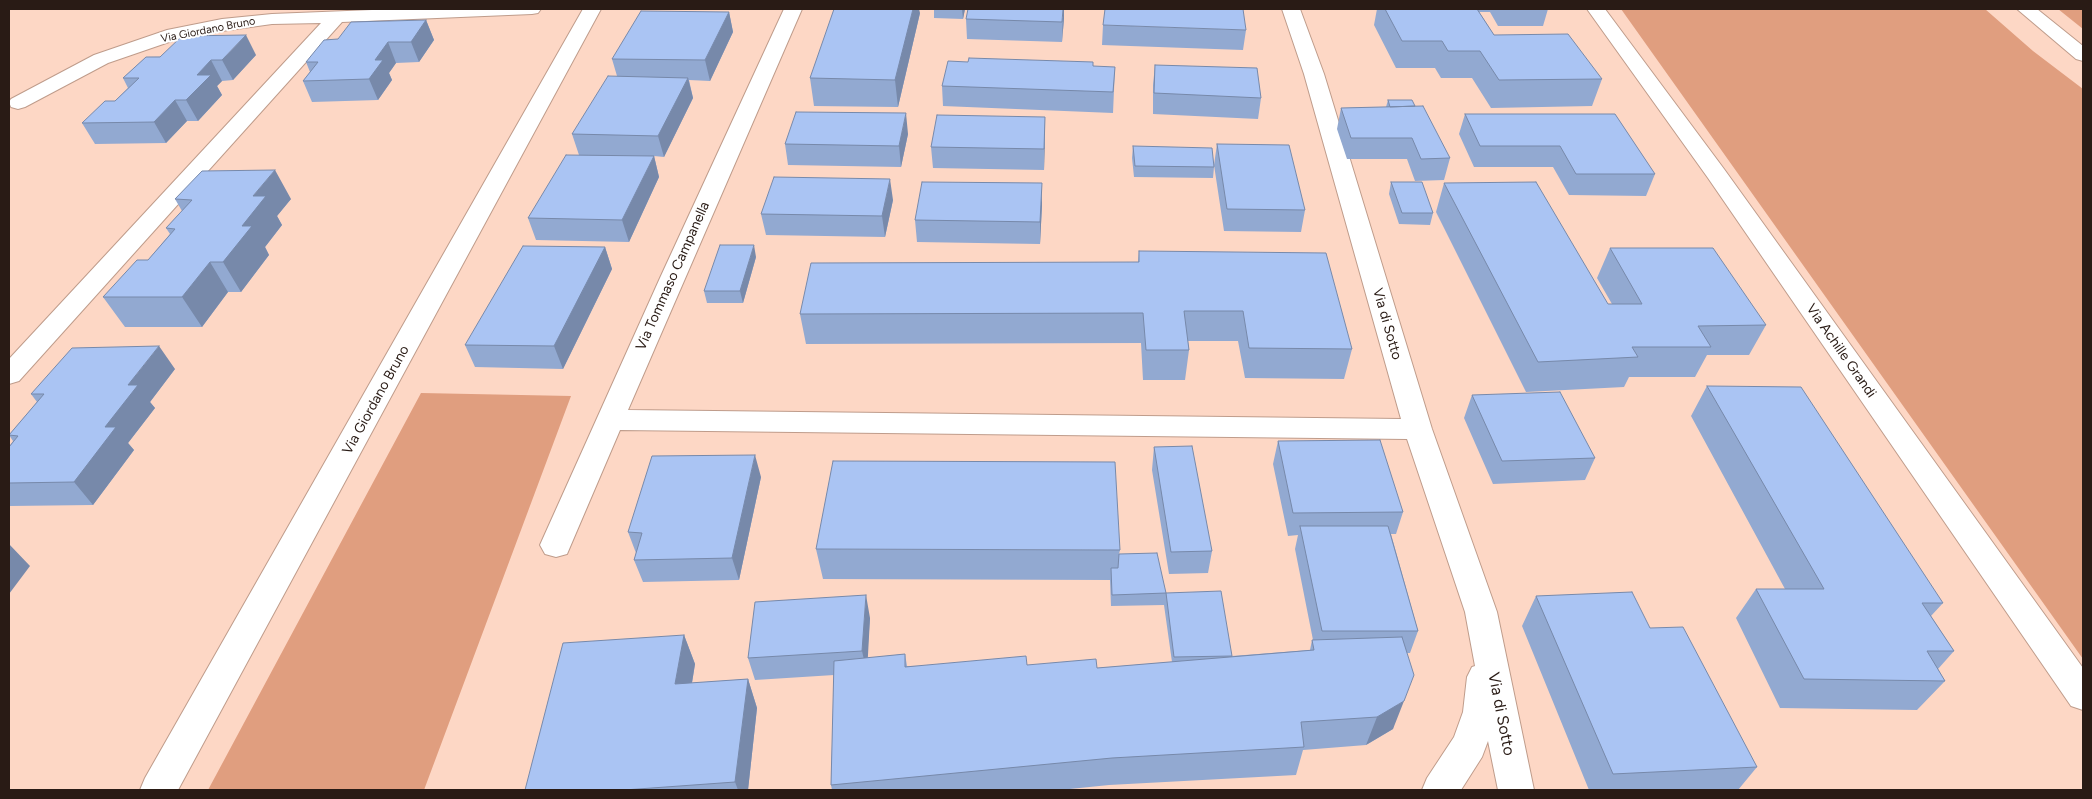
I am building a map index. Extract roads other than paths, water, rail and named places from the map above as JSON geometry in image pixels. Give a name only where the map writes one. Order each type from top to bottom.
[{"type":"street","name":"Via Giordano Bruno","points":[[18,103],[101,59],[168,36],[222,25],[272,18],[532,9]]},
{"type":"street","name":"Via Giordano Bruno","points":[[158,790],[592,9]]},
{"type":"street","name":"Via Tommaso Campanella","points":[[556,545],[793,9]]},
{"type":"street","name":"Via di Sotto","points":[[1291,9],[1314,74],[1418,429],[1481,612],[1516,790]]},
{"type":"street","name":"Via Achille Grandi","points":[[1596,9],[1716,174],[2083,694]]},
{"type":"street","points":[[2026,9],[2083,55]]},
{"type":"street","points":[[9,375],[337,16]]},
{"type":"street","points":[[610,420],[1418,429]]},
{"type":"street","name":"Via di Sotto","points":[[1440,790],[1469,745],[1481,712],[1486,638]]}]
